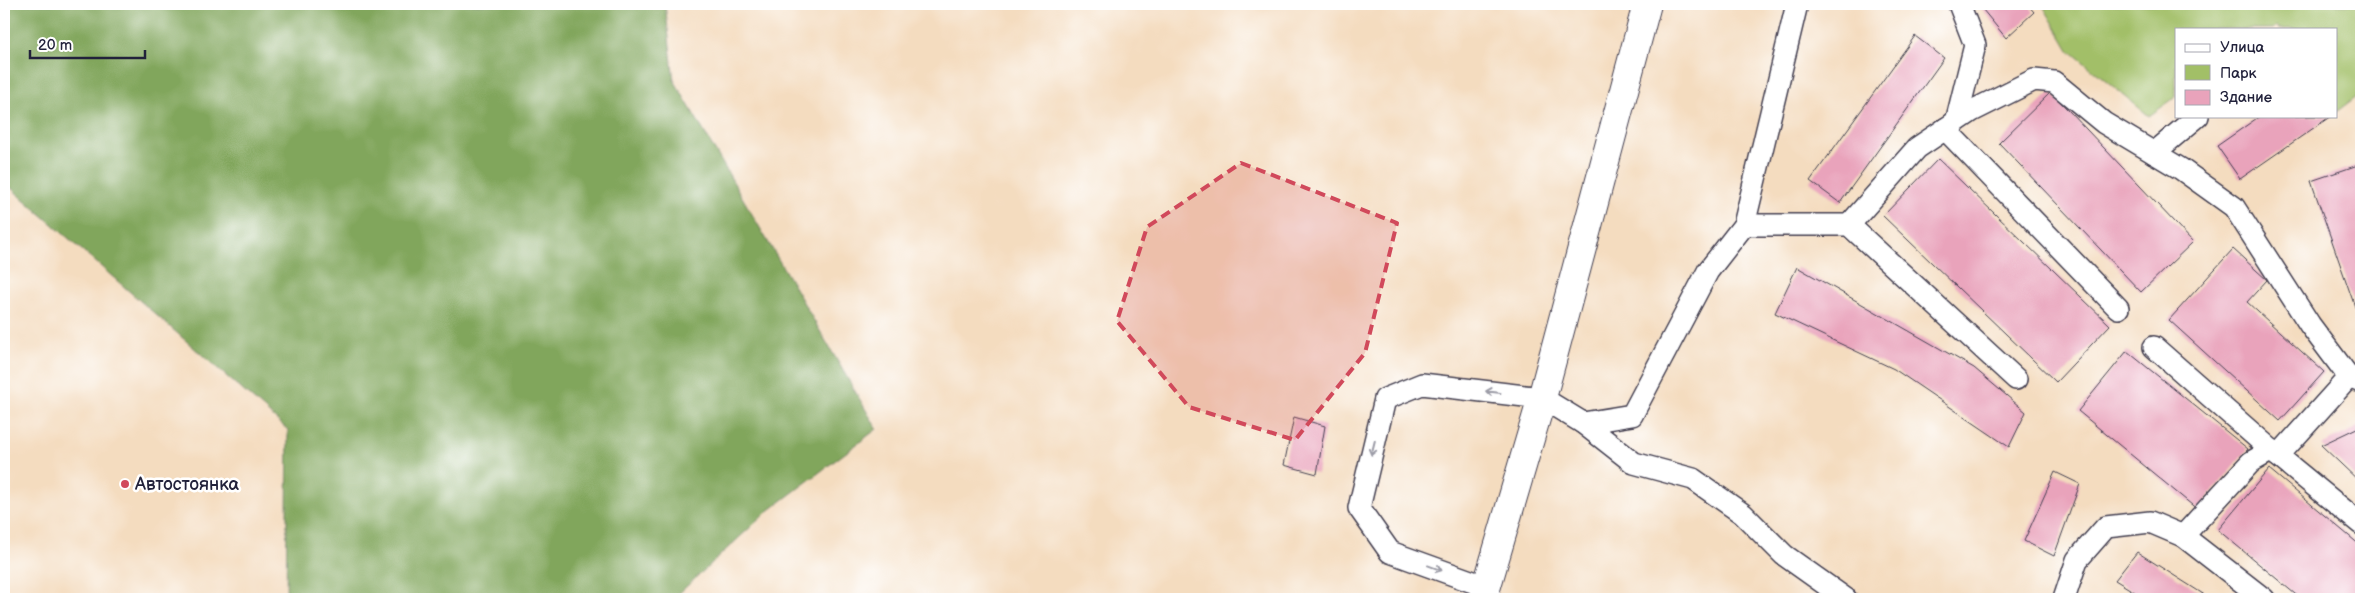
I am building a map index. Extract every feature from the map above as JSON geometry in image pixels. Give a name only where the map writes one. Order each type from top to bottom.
[{"type":"street","points":[[1485,593],[1542,398],[1647,4]]},
{"type":"lane","points":[[1583,423],[1632,415],[1708,271],[1744,225],[1797,4]]},
{"type":"lane","points":[[1950,125],[1975,45],[1959,4]]},
{"type":"lane","points":[[1848,225],[1916,148],[1972,111],[2034,80],[2054,82],[2104,123],[2181,169],[2234,207],[2310,325],[2355,379],[2275,453],[2251,462],[2183,536]]},
{"type":"lane","points":[[2154,153],[2196,118]]},
{"type":"lane","points":[[1950,125],[2118,308]]},
{"type":"lane","points":[[1744,225],[1848,225],[2016,379]]},
{"type":"lane","points":[[2154,347],[2275,453],[2361,524]]},
{"type":"lane","points":[[1485,593],[1390,552],[1359,508],[1385,399],[1422,384],[1542,398],[1583,423],[1634,463],[1693,479],[1743,514],[1784,555],[1846,599]]},
{"type":"lane","points":[[2064,599],[2077,560],[2106,527],[2150,522],[2183,536],[2264,599]]},
{"type":"highlighted area","points":[[1241,163],[1397,223],[1365,353],[1295,440],[1189,407],[1117,321],[1147,227]]},
{"type":"green space","points":[[4,4],[665,4],[674,80],[877,429],[767,512],[673,599],[286,599],[288,430],[4,182]]},
{"type":"green space","points":[[2042,4],[2361,4],[2361,93],[2338,110],[2338,28],[2278,28],[2277,26],[2274,28],[2175,28],[2175,98],[2149,116],[2069,50]]},
{"type":"building","points":[[1978,4],[2027,4],[2034,12],[2006,38]]},
{"type":"building","points":[[1915,36],[1944,58],[1840,203],[1810,181]]},
{"type":"building","points":[[2051,92],[2193,242],[2141,292],[1999,143]]},
{"type":"building","points":[[2257,118],[2328,118],[2240,179],[2217,146]]},
{"type":"building","points":[[1938,159],[2110,325],[2056,382],[1883,216]]},
{"type":"building","points":[[2361,164],[2361,324],[2311,181]]},
{"type":"building","points":[[2233,249],[2267,280],[2247,302],[2324,372],[2280,421],[2169,320]]},
{"type":"building","points":[[1797,267],[1974,368],[2026,412],[2009,447],[1894,369],[1775,313]]},
{"type":"building","points":[[2127,351],[2248,449],[2198,510],[2078,411]]},
{"type":"building","points":[[1294,417],[1325,426],[1317,474],[1284,465]]},
{"type":"building","points":[[2361,426],[2361,483],[2321,445]]},
{"type":"building","points":[[2269,469],[2361,546],[2361,599],[2301,599],[2218,530]]},
{"type":"building","points":[[2055,472],[2080,484],[2054,556],[2024,541]]},
{"type":"building","points":[[2137,552],[2211,599],[2146,599],[2115,580]]},
{"type":"place","name":"Автостоянка","points":[[125,484]]}]
